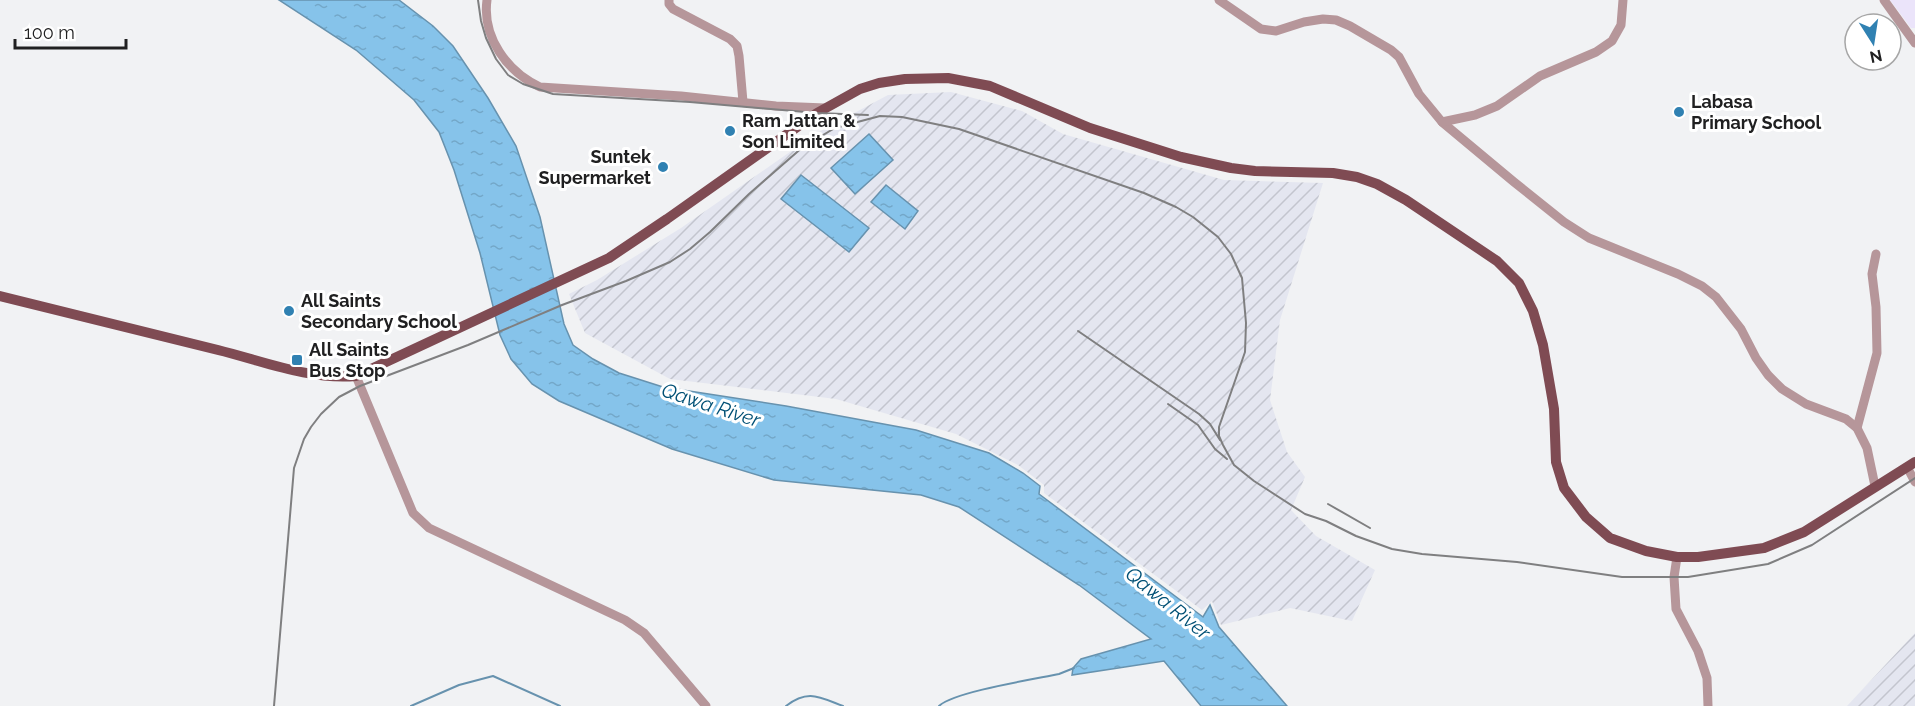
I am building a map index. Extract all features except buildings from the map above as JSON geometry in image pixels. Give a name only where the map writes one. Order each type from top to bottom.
[{"type":"main road","points":[[0,296],[300,372],[321,376],[356,376],[609,258],[825,108],[860,89],[879,83],[933,78],[966,80],[1008,92],[1101,132],[1181,157],[1256,171],[1333,173],[1357,177],[1377,184],[1406,200],[1497,261],[1519,284],[1533,311],[1543,345],[1554,409],[1556,462],[1564,488],[1586,517],[1610,538],[1646,551],[1677,557],[1698,557],[1764,548],[1804,532],[1911,464]]},
{"type":"street","points":[[487,0],[490,29],[496,47],[517,74],[540,87],[825,108]]},
{"type":"street","points":[[669,0],[673,9],[730,39],[737,46],[743,102]]},
{"type":"street","points":[[1219,0],[1252,24],[1270,32],[1323,19],[1336,20],[1391,50],[1399,57],[1419,93],[1442,122],[1541,204],[1589,238],[1702,286],[1728,310],[1762,366],[1782,389],[1806,404],[1846,419],[1857,428],[1867,448],[1875,486]]},
{"type":"street","points":[[1442,122],[1476,115],[1497,106],[1540,76],[1596,52],[1612,41],[1621,25],[1623,0]]},
{"type":"street","points":[[1884,0],[1915,42]]},
{"type":"street","points":[[1857,428],[1877,353],[1876,307],[1872,274],[1876,254]]},
{"type":"street","points":[[356,376],[413,513],[429,528],[625,620],[644,633],[706,706]]},
{"type":"street","points":[[1911,464],[1915,482]]},
{"type":"street","points":[[1677,557],[1674,577],[1676,609],[1698,651],[1707,678],[1708,706]]},
{"type":"shaded area","points":[[1890,0],[1915,0],[1915,28],[1911,28],[1903,17],[1903,12],[1899,12]]},
{"type":"shaded area","points":[[951,92],[1022,111],[1063,134],[1224,180],[1323,183],[1280,320],[1270,400],[1287,452],[1305,477],[1291,510],[1316,536],[1375,570],[1352,621],[1290,608],[1221,625],[1212,601],[1202,610],[1044,493],[1044,485],[1018,465],[956,434],[836,399],[670,379],[585,333],[569,294],[597,280],[681,228],[817,133],[888,95]]},
{"type":"shaded area","points":[[1915,633],[1915,706],[1847,706]]},
{"type":"water","name":"Qawa River","points":[[279,0],[399,0],[433,26],[453,46],[488,98],[516,146],[540,217],[564,324],[573,345],[619,373],[663,387],[786,406],[916,430],[989,453],[1040,486],[1039,494],[1203,617],[1210,605],[1219,627],[1287,706],[1201,706],[1164,661],[1072,675],[1073,668],[1081,659],[1151,639],[1079,585],[959,507],[921,495],[774,480],[672,449],[559,401],[532,384],[511,359],[500,335],[480,253],[454,170],[439,132],[414,100],[356,50]]},
{"type":"water","points":[[869,134],[893,160],[855,194],[831,168]]},
{"type":"water","points":[[801,175],[869,228],[849,252],[781,199]]},
{"type":"water","points":[[886,185],[918,211],[905,229],[871,202]]},
{"type":"waterway","points":[[939,706],[977,691],[1059,674],[1074,668]]},
{"type":"waterway","points":[[411,706],[459,685],[493,676],[560,706]]},
{"type":"waterway","points":[[786,706],[807,696],[814,696],[843,706]]},
{"type":"railway","points":[[478,0],[486,38],[496,59],[508,75],[523,84],[553,94],[868,115]]},
{"type":"railway","points":[[274,706],[294,468],[304,439],[321,414],[339,397],[360,386],[468,345],[670,262],[710,232],[804,146],[835,128],[880,116],[902,117],[959,129],[1144,193],[1193,217],[1218,237],[1231,254],[1242,278],[1246,323],[1245,352],[1219,427],[1219,436],[1234,465],[1254,481],[1305,514],[1392,549],[1422,554],[1517,562],[1622,577],[1688,577],[1768,564],[1812,545],[1915,478]]},
{"type":"railway","points":[[1078,331],[1199,414],[1210,424],[1220,440]]},
{"type":"railway","points":[[1168,404],[1198,425],[1215,449],[1227,459]]},
{"type":"railway","points":[[1328,504],[1370,528]]},
{"type":"place","name":"Labasa Primary School","points":[[1679,112]]},
{"type":"place","name":"Ram Jattan & Son Limited","points":[[730,131]]},
{"type":"place","name":"Suntek Supermarket","points":[[663,167]]},
{"type":"place","name":"All Saints Secondary School","points":[[289,311]]},
{"type":"place","name":"All Saints Bus Stop","points":[[297,360]]}]
